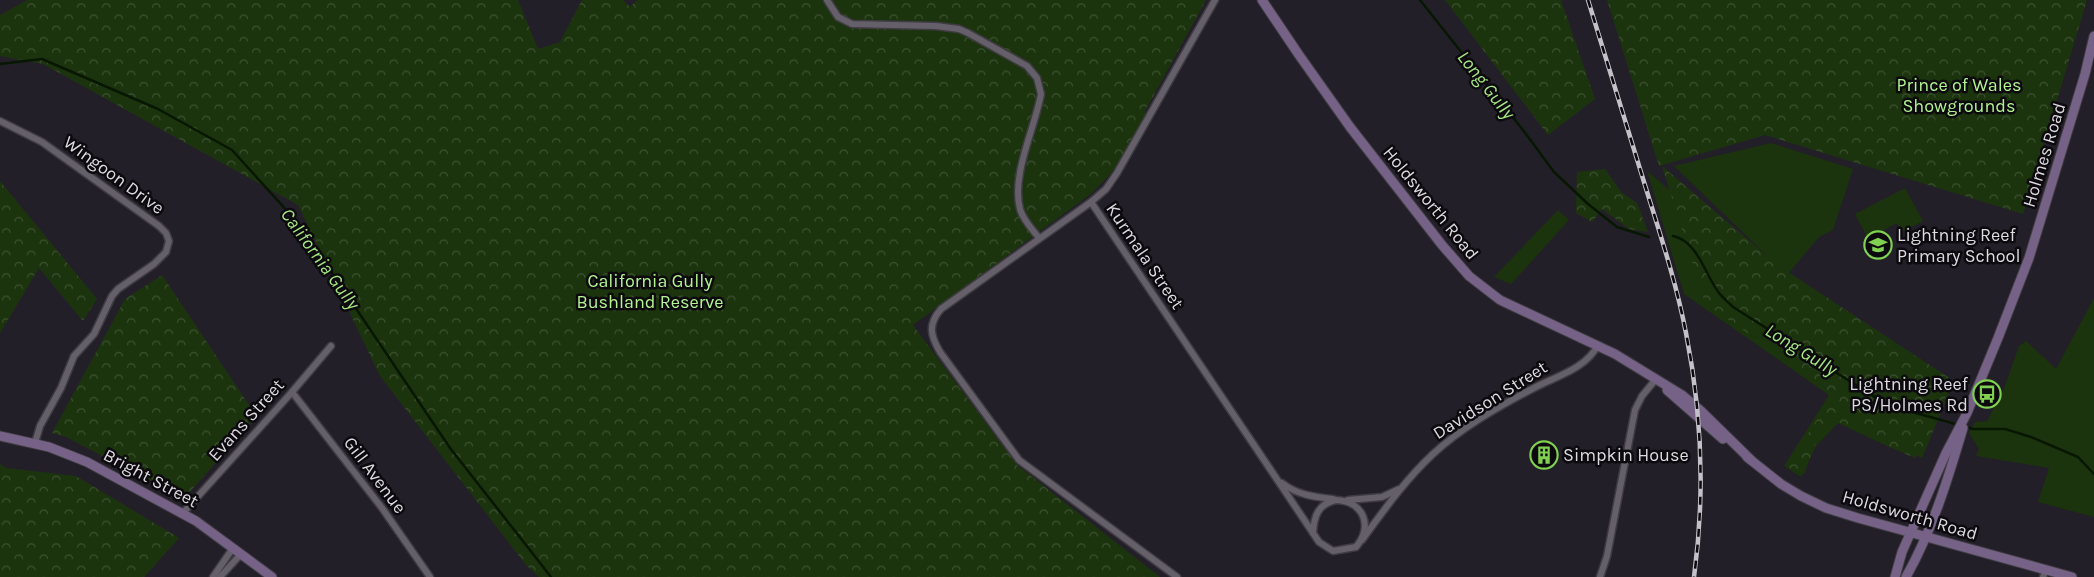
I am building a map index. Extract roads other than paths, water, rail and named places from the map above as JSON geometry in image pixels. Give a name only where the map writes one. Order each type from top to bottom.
[{"type":"main road","name":"Holdsworth Road","points":[[1262,0],[1319,85],[1460,267],[1500,300],[1534,318],[1626,360],[1656,379],[1711,430],[1781,484],[1812,502],[1858,518],[1925,536],[2045,573],[2072,577]]},
{"type":"main road","name":"Holmes Road","points":[[1895,577],[1902,552],[1962,424],[1998,338],[2035,240],[2085,74],[2094,36]]},
{"type":"main road","name":"Holmes Road","points":[[2085,74],[2094,55]]},
{"type":"main road","name":"Holmes Road","points":[[1906,577],[1948,481],[1962,424]]},
{"type":"main road","name":"Bright Street","points":[[0,436],[62,451],[87,462],[183,513],[272,577]]},
{"type":"street","points":[[827,0],[838,17],[852,24],[925,26],[959,30],[979,38],[1031,70],[1039,84],[1041,94],[1020,178],[1018,194],[1023,216],[1039,238]]},
{"type":"street","name":"Kurmala Street","points":[[1215,0],[1118,172],[1106,189],[1091,202],[1313,532]]},
{"type":"street","name":"Wingoon Drive","points":[[0,121],[35,138],[90,176],[159,226],[166,233],[169,241],[168,249],[162,258],[122,286],[112,296],[94,334],[74,356],[40,426],[35,443]]},
{"type":"street","points":[[1091,202],[941,309],[932,322],[932,337],[940,352],[1019,460],[1177,577]]},
{"type":"street","name":"Evans Street","points":[[183,513],[331,346]]},
{"type":"street","name":"Davidson Street","points":[[1362,540],[1402,487],[1427,459],[1452,438],[1528,391],[1582,364],[1598,346]]},
{"type":"street","points":[[1600,577],[1608,548],[1635,410],[1642,396],[1656,379]]},
{"type":"street","name":"Gill Avenue","points":[[292,392],[376,500],[430,577]]},
{"type":"street","name":"Kurmala Street","points":[[1274,475],[1292,491],[1336,500]]},
{"type":"street","name":"Davidson Street","points":[[1344,500],[1367,500],[1382,497],[1402,487]]},
{"type":"street","points":[[1336,500],[1352,503],[1361,512],[1364,522],[1362,540],[1356,547],[1342,551],[1333,551],[1319,542],[1313,532],[1317,511],[1323,505],[1336,500]]},
{"type":"street","points":[[213,577],[233,548]]},
{"type":"street","points":[[220,577],[241,554]]},
{"type":"waterway","name":"Long Gully","points":[[1420,0],[1554,172],[1588,204],[1617,227],[1649,237]]},
{"type":"waterway","name":"California Gully","points":[[0,64],[42,59],[158,109],[232,150],[299,224],[450,448],[551,577]]},
{"type":"waterway","name":"Long Gully","points":[[1673,236],[1682,239],[1695,251],[1714,286],[1733,307],[1881,401],[1898,408],[1959,425]]},
{"type":"waterway","name":"Long Gully","points":[[1964,426],[1973,429],[2005,429],[2031,437],[2078,457],[2094,474]]},
{"type":"railway","points":[[1588,0],[1669,263],[1686,333],[1696,393],[1701,485],[1694,577]]},
{"type":"place","name":"Lightning Reef Primary School","points":[[1878,245]]},
{"type":"place","name":"Lightning Reef PS/Holmes Rd","points":[[1987,394]]},
{"type":"place","name":"Simpkin House","points":[[1544,455]]},
{"type":"park label","name":"Prince of Wales Showgrounds","points":[[1959,95]]},
{"type":"park label","name":"California Gully Bushland Reserve","points":[[650,291]]}]
